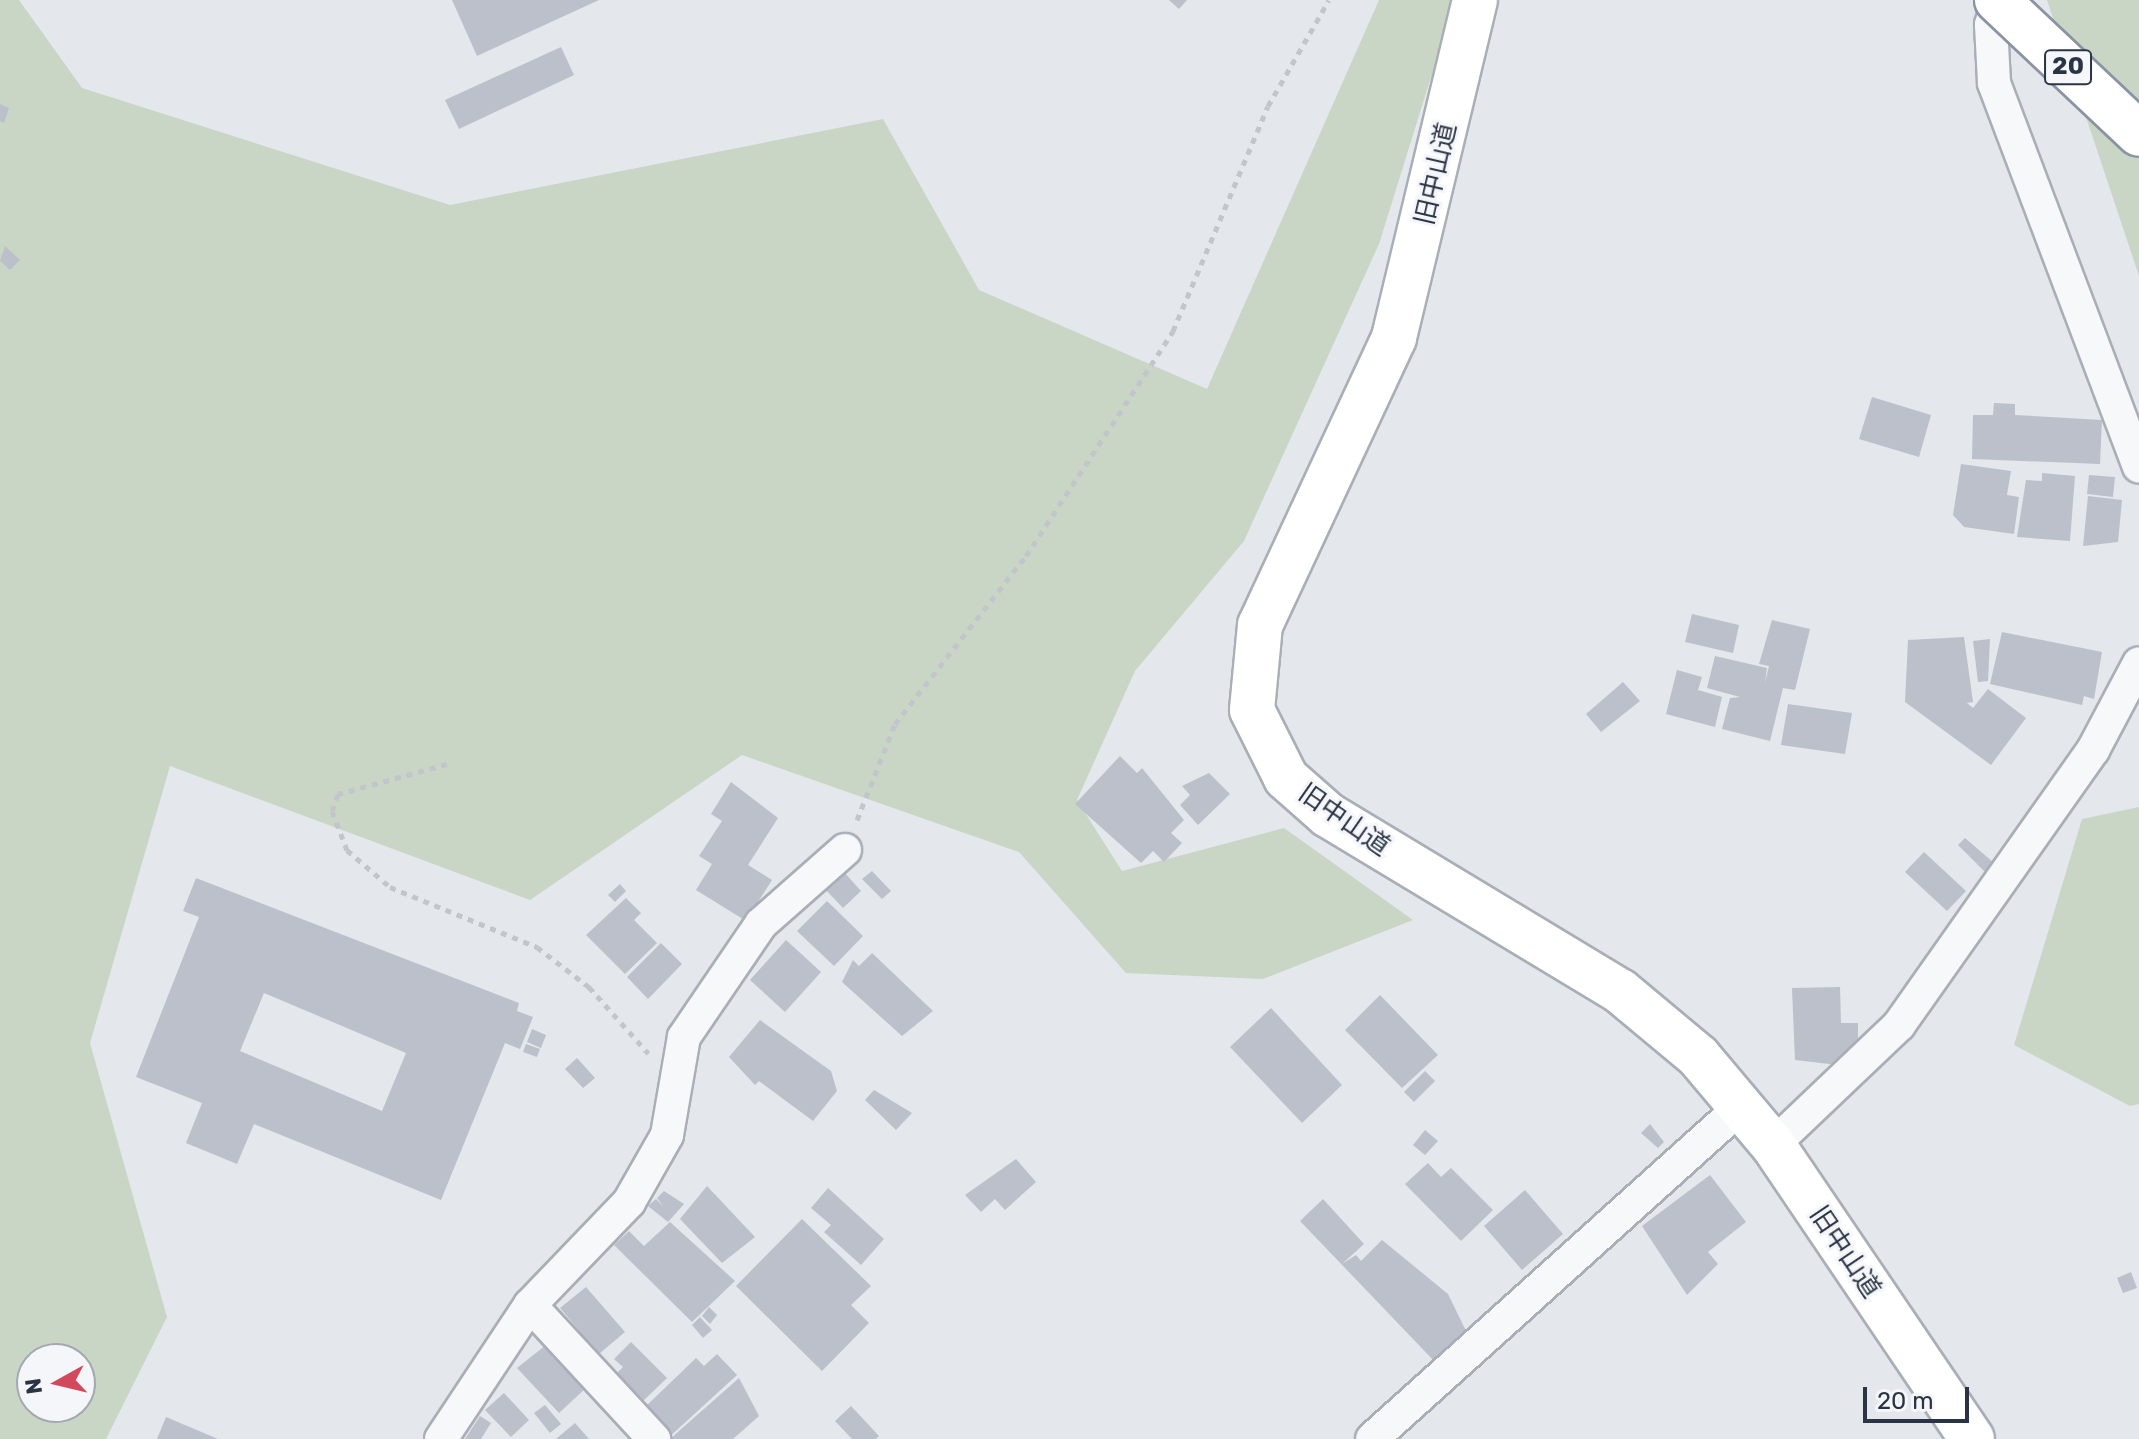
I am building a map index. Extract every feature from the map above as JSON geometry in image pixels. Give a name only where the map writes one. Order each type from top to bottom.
[{"type":"main road","name":"旧中山道","points":[[1475,0],[1394,338],[1260,625],[1252,710],[1286,778],[1328,815],[1620,991],[1698,1056],[1773,1145],[1972,1439]]},
{"type":"main road","name":"20","points":[[1998,0],[2139,134]]},
{"type":"street","points":[[1998,0],[1991,25],[1994,83],[2139,466]]},
{"type":"street","points":[[1773,1145],[1907,1014],[2093,750],[2139,663]]},
{"type":"street","points":[[441,1439],[530,1305],[629,1202],[667,1135],[684,1037],[761,924],[845,850]]},
{"type":"street","points":[[1372,1439],[1742,1106]]},
{"type":"street","points":[[530,1305],[654,1439]]},
{"type":"path","points":[[845,850],[895,724],[1026,556],[1173,331],[1268,106],[1329,0]]},
{"type":"path","points":[[447,764],[338,794],[332,811],[347,850],[390,887],[537,947],[589,987],[676,1083]]},
{"type":"green space","points":[[0,0],[19,0],[82,88],[450,205],[883,119],[979,290],[1207,389],[1379,0],[1455,0],[1379,244],[1244,541],[1135,671],[1077,800],[1122,871],[1284,828],[1413,920],[1263,979],[1126,973],[1019,852],[742,755],[530,900],[170,766],[90,1043],[167,1317],[106,1439],[0,1439]]},
{"type":"green space","points":[[2047,0],[2139,0],[2139,276]]},
{"type":"green space","points":[[2139,807],[2139,1104],[2130,1106],[2014,1045],[2082,819]]},
{"type":"building","points":[[452,0],[599,0],[477,56]]},
{"type":"building","points":[[1169,0],[1187,0],[1179,9]]},
{"type":"building","points":[[561,47],[574,75],[459,129],[445,100]]},
{"type":"building","points":[[0,104],[9,108],[4,123],[0,121]]},
{"type":"building","points":[[5,246],[20,260],[10,270],[0,261]]},
{"type":"building","points":[[1872,397],[1931,415],[1919,457],[1859,439]]},
{"type":"building","points":[[1994,403],[2015,404],[2015,415],[2102,420],[2100,464],[1972,459],[1973,415],[1993,415]]},
{"type":"building","points":[[1961,464],[2011,471],[2007,495],[2019,497],[2014,534],[1964,527],[1953,515]]},
{"type":"building","points":[[2042,473],[2075,476],[2070,541],[2017,537],[2026,480],[2042,481]]},
{"type":"building","points":[[2089,475],[2115,477],[2113,497],[2087,494]]},
{"type":"building","points":[[2088,496],[2122,500],[2118,542],[2083,546]]},
{"type":"building","points":[[1692,614],[1739,625],[1733,653],[1685,642]]},
{"type":"building","points":[[1772,620],[1810,629],[1795,690],[1783,688],[1770,741],[1722,729],[1730,698],[1740,697],[1707,688],[1715,656],[1767,668],[1765,683],[1769,666],[1759,664]]},
{"type":"building","points":[[2002,632],[2102,652],[2094,699],[2084,696],[2082,705],[1990,684]]},
{"type":"building","points":[[1964,637],[1973,702],[1967,703],[1973,708],[1988,689],[2026,718],[1991,765],[1905,702],[1908,640]]},
{"type":"building","points":[[1990,639],[1988,681],[1978,682],[1973,641]]},
{"type":"building","points":[[1677,670],[1702,677],[1698,690],[1722,697],[1715,727],[1666,714]]},
{"type":"building","points":[[1623,682],[1640,701],[1601,732],[1586,714]]},
{"type":"building","points":[[1788,704],[1852,713],[1845,754],[1781,745]]},
{"type":"building","points":[[1120,756],[1137,773],[1142,768],[1184,820],[1171,833],[1182,843],[1164,862],[1153,851],[1141,863],[1075,804]]},
{"type":"building","points":[[1209,773],[1230,794],[1198,825],[1180,805],[1190,795],[1182,786]]},
{"type":"building","points":[[731,782],[778,818],[748,865],[772,880],[746,921],[696,890],[712,864],[699,856],[722,821],[711,814]]},
{"type":"building","points":[[1965,838],[1994,863],[1986,873],[1958,845]]},
{"type":"building","points":[[1924,852],[1966,891],[1947,911],[1905,872]]},
{"type":"building","points":[[872,871],[891,891],[882,899],[862,879]]},
{"type":"building","points":[[844,872],[861,891],[843,908],[825,889]]},
{"type":"building","points":[[196,878],[519,1003],[517,1011],[533,1017],[520,1049],[505,1043],[441,1200],[254,1124],[237,1164],[186,1143],[202,1103],[136,1077],[199,917],[183,911]],"holes":[[[264,993],[406,1053],[382,1111],[240,1051]]]},
{"type":"building","points":[[620,884],[626,891],[615,902],[608,895]]},
{"type":"building","points":[[626,898],[641,913],[634,920],[657,943],[625,974],[586,935]]},
{"type":"building","points":[[827,901],[863,936],[834,966],[797,931]]},
{"type":"building","points":[[786,940],[821,972],[785,1012],[750,980]]},
{"type":"building","points":[[661,943],[682,964],[648,999],[627,977]]},
{"type":"building","points":[[872,953],[933,1011],[902,1036],[842,982],[853,960],[859,966]]},
{"type":"building","points":[[1840,987],[1841,1023],[1858,1023],[1858,1045],[1838,1065],[1795,1060],[1792,988]]},
{"type":"building","points":[[1380,995],[1438,1055],[1402,1088],[1345,1030]]},
{"type":"building","points":[[1271,1008],[1342,1085],[1302,1123],[1230,1047]]},
{"type":"building","points":[[760,1020],[831,1071],[837,1091],[813,1121],[759,1081],[755,1085],[729,1057]]},
{"type":"building","points":[[532,1029],[546,1035],[541,1048],[527,1042]]},
{"type":"building","points":[[526,1044],[540,1049],[537,1057],[523,1052]]},
{"type":"building","points":[[577,1058],[595,1078],[583,1088],[565,1069]]},
{"type":"building","points":[[1425,1071],[1435,1081],[1414,1102],[1404,1092]]},
{"type":"building","points":[[874,1090],[912,1113],[896,1130],[865,1100]]},
{"type":"building","points":[[1650,1124],[1664,1142],[1658,1148],[1641,1133]]},
{"type":"building","points":[[1425,1130],[1438,1141],[1425,1155],[1413,1145]]},
{"type":"building","points":[[1016,1159],[1036,1182],[1005,1210],[995,1199],[981,1212],[965,1195]]},
{"type":"building","points":[[1428,1163],[1441,1177],[1451,1168],[1493,1210],[1461,1241],[1405,1184]]},
{"type":"building","points":[[1710,1175],[1746,1222],[1708,1252],[1718,1264],[1687,1295],[1642,1226]]},
{"type":"building","points":[[707,1186],[755,1237],[722,1263],[680,1219]]},
{"type":"building","points":[[828,1188],[884,1239],[861,1265],[824,1232],[831,1225],[811,1208]]},
{"type":"building","points":[[1525,1190],[1563,1234],[1522,1270],[1484,1226]]},
{"type":"building","points":[[664,1191],[684,1204],[668,1222],[648,1206],[656,1199],[663,1206],[657,1198]]},
{"type":"building","points":[[1323,1199],[1364,1244],[1342,1264],[1356,1255],[1361,1261],[1382,1240],[1448,1294],[1467,1333],[1436,1363],[1300,1221]]},
{"type":"building","points":[[802,1219],[871,1286],[851,1305],[869,1323],[822,1371],[736,1286]]},
{"type":"building","points":[[670,1222],[735,1281],[692,1322],[614,1245],[629,1231],[644,1246]]},
{"type":"building","points":[[2131,1272],[2137,1288],[2123,1293],[2117,1278]]},
{"type":"building","points":[[586,1287],[625,1332],[599,1354],[560,1308]]},
{"type":"building","points":[[709,1307],[717,1315],[710,1324],[702,1316]]},
{"type":"building","points":[[700,1317],[712,1330],[703,1338],[692,1325]]},
{"type":"building","points":[[631,1342],[667,1378],[642,1402],[615,1375],[623,1367],[614,1359]]},
{"type":"building","points":[[546,1345],[587,1387],[559,1413],[517,1368]]},
{"type":"building","points":[[717,1354],[737,1375],[667,1439],[642,1410],[696,1358],[704,1366]]},
{"type":"building","points":[[739,1378],[759,1416],[733,1439],[670,1439]]},
{"type":"building","points":[[504,1393],[529,1420],[511,1437],[485,1410]]},
{"type":"building","points":[[545,1405],[561,1424],[550,1433],[534,1413]]},
{"type":"building","points":[[851,1406],[879,1436],[876,1439],[852,1439],[835,1421]]},
{"type":"building","points":[[480,1416],[491,1423],[481,1439],[465,1439]]},
{"type":"building","points":[[166,1417],[218,1439],[157,1439]]},
{"type":"building","points":[[575,1423],[589,1439],[556,1439]]}]
